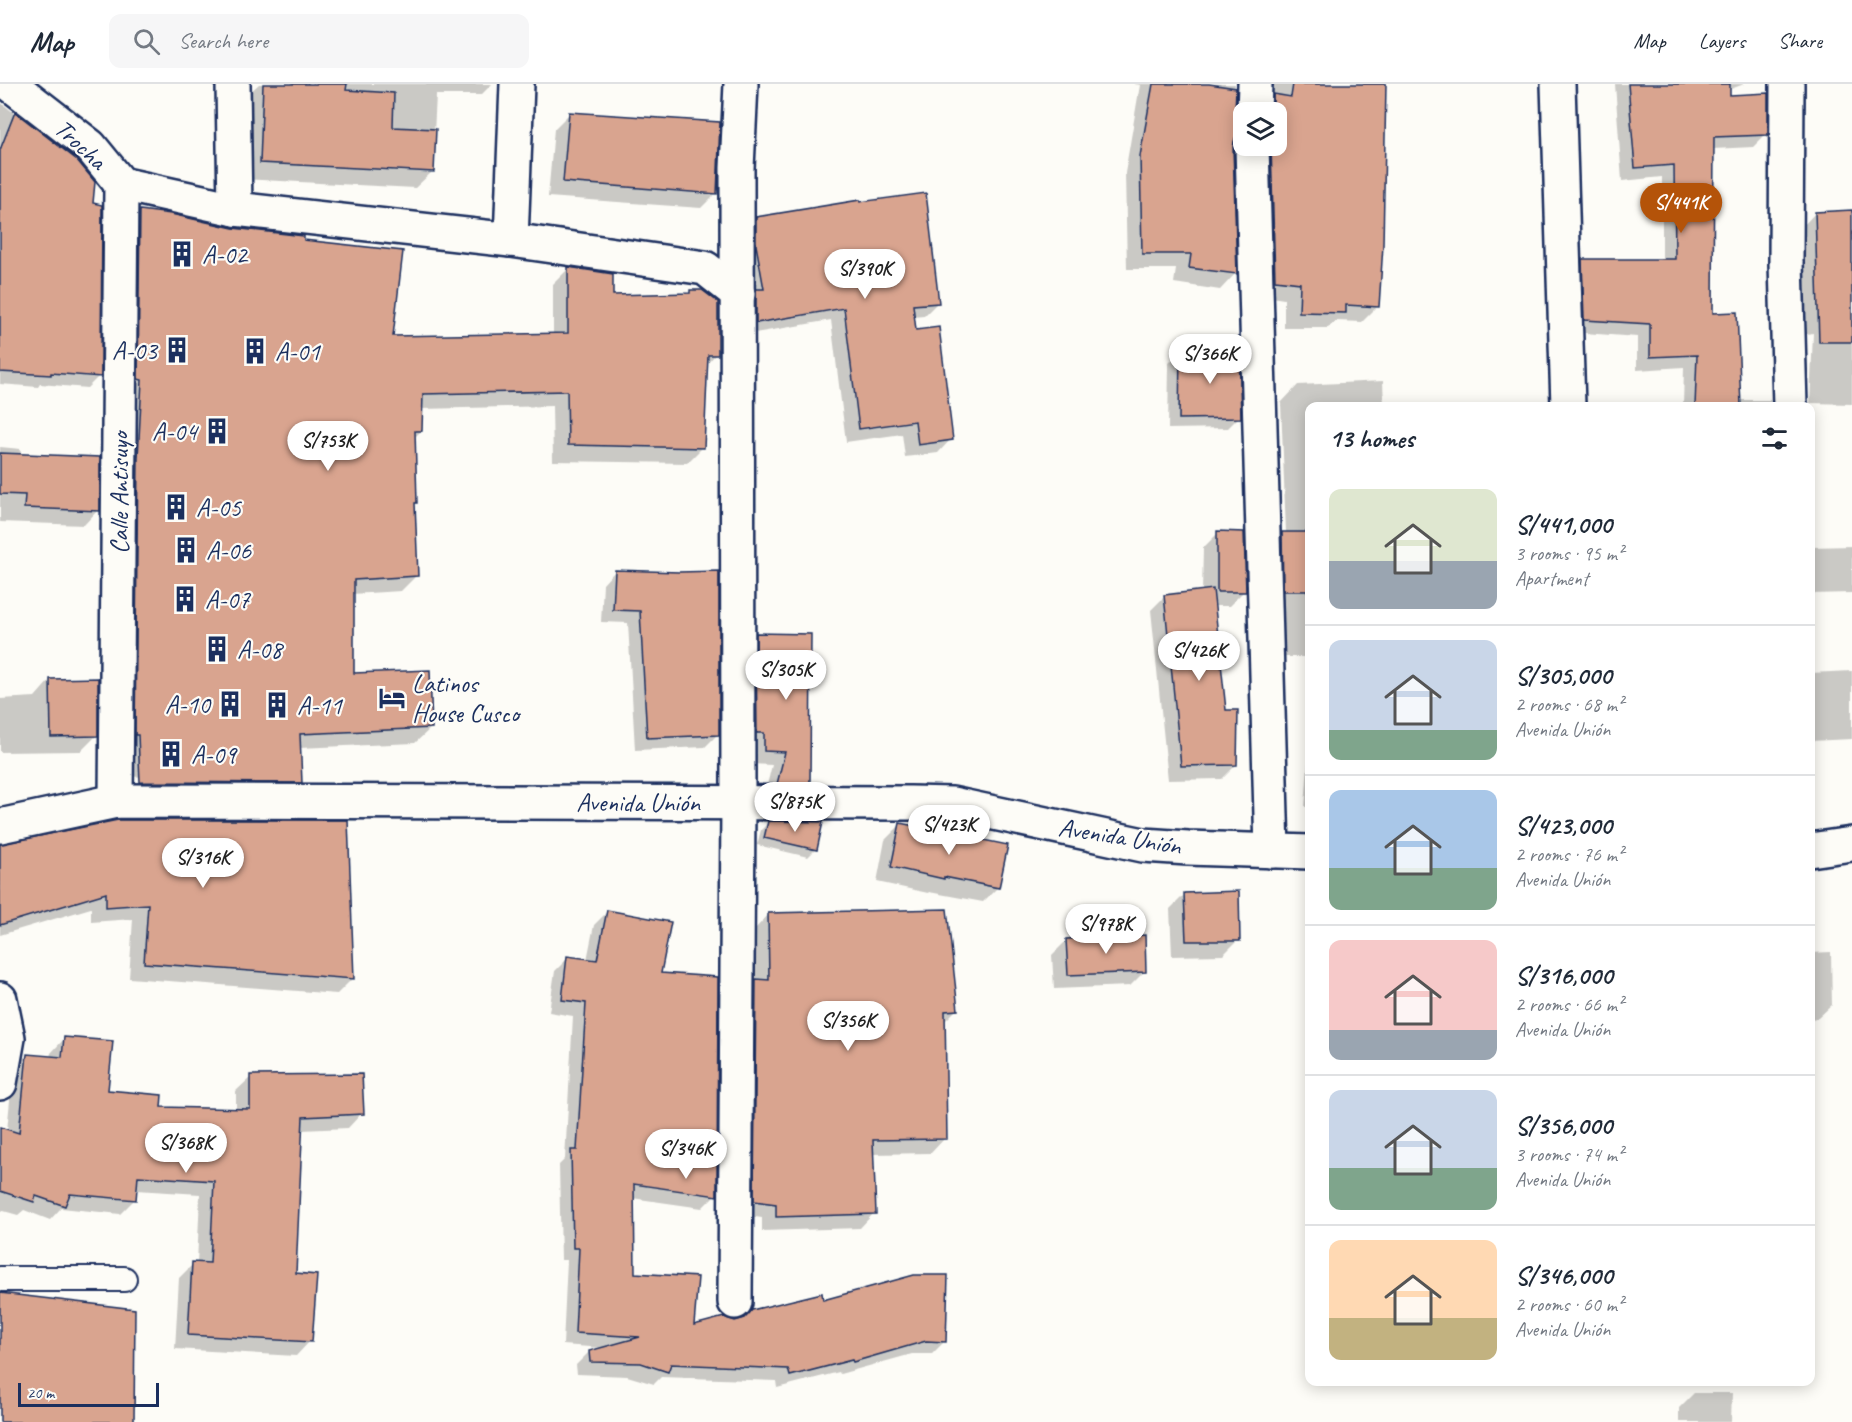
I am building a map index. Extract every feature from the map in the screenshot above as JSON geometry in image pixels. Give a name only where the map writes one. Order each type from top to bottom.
[{"type":"street","name":"Trocha","points":[[10,84],[90,146],[121,184]]},
{"type":"street","points":[[233,84],[235,209]]},
{"type":"street","points":[[511,240],[517,84]]},
{"type":"street","points":[[735,1302],[738,801],[737,168],[741,84]]},
{"type":"street","points":[[1255,102],[1256,84]]},
{"type":"street","points":[[1558,84],[1568,402]]},
{"type":"street","points":[[1787,84],[1786,262],[1790,402]]},
{"type":"street","points":[[1252,156],[1272,851]]},
{"type":"street","points":[[121,184],[235,209],[511,240],[705,268],[738,294]]},
{"type":"street","name":"Calle Antisuyo","points":[[116,801],[121,184]]},
{"type":"street","name":"Avenida Unión","points":[[0,826],[116,801],[738,801],[952,804],[1143,845],[1305,852]]},
{"type":"street","points":[[1815,849],[1852,844]]},
{"type":"street","points":[[0,999],[8,1038],[0,1083]]},
{"type":"lane","points":[[0,1279],[124,1279]]},
{"type":"building","points":[[263,84],[347,84],[346,90],[394,93],[393,127],[436,129],[434,172],[260,163]]},
{"type":"building","points":[[1153,84],[1209,84],[1236,88],[1235,102],[1233,102],[1233,156],[1237,274],[1189,268],[1191,254],[1142,254],[1140,156]]},
{"type":"building","points":[[1293,84],[1386,84],[1383,245],[1379,307],[1346,305],[1346,313],[1299,312],[1300,283],[1275,280],[1271,156],[1287,156],[1287,102],[1273,102],[1273,94],[1291,97]]},
{"type":"building","points":[[1628,84],[1730,84],[1730,95],[1768,93],[1768,135],[1714,137],[1713,313],[1737,312],[1741,402],[1695,402],[1697,355],[1650,357],[1650,324],[1584,320],[1582,259],[1675,259],[1674,165],[1635,168]]},
{"type":"building","points":[[15,112],[77,160],[95,182],[93,203],[102,205],[101,377],[0,372],[0,150]]},
{"type":"building","points":[[569,112],[720,122],[717,194],[563,182]]},
{"type":"building","points":[[926,193],[939,303],[913,305],[916,330],[939,327],[953,440],[918,445],[915,421],[859,429],[844,308],[756,323],[756,289],[764,289],[756,245],[756,217],[860,200],[860,202]]},
{"type":"building","points":[[140,210],[171,214],[233,228],[304,236],[304,240],[403,251],[393,336],[568,333],[568,267],[613,274],[613,295],[690,293],[690,290],[702,290],[718,302],[718,355],[708,355],[704,448],[568,445],[567,391],[423,394],[422,431],[415,431],[418,576],[354,580],[354,673],[430,670],[432,728],[300,734],[302,783],[140,782],[138,735],[135,735],[138,458],[142,380],[138,379]]},
{"type":"building","points":[[1852,210],[1852,342],[1819,342],[1815,212]]},
{"type":"building","points":[[1180,351],[1239,351],[1241,418],[1179,419]]},
{"type":"building","points":[[0,453],[100,457],[100,511],[24,508],[25,495],[0,494]]},
{"type":"building","points":[[1217,531],[1244,532],[1246,592],[1217,592]]},
{"type":"building","points":[[1282,532],[1305,532],[1305,591],[1283,591]]},
{"type":"building","points":[[615,570],[719,571],[719,735],[647,738],[640,611],[613,610]]},
{"type":"building","points":[[1213,589],[1226,710],[1238,710],[1237,765],[1181,766],[1164,595]]},
{"type":"building","points":[[756,633],[811,634],[810,784],[777,784],[785,752],[764,751],[764,733],[757,733]]},
{"type":"building","points":[[98,678],[98,736],[51,737],[50,679]]},
{"type":"building","points":[[118,820],[348,820],[354,979],[144,963],[148,904],[106,907],[106,893],[0,925],[0,844]]},
{"type":"building","points":[[768,821],[823,822],[817,850],[764,838]]},
{"type":"building","points":[[900,823],[1008,845],[999,888],[891,867]]},
{"type":"building","points":[[1239,891],[1240,941],[1186,941],[1184,893]]},
{"type":"building","points":[[947,909],[958,1010],[945,1011],[947,1139],[873,1140],[876,1214],[776,1217],[776,1204],[754,1201],[756,979],[769,980],[768,913]]},
{"type":"building","points":[[607,910],[671,922],[661,973],[718,977],[717,1196],[634,1184],[635,1273],[698,1277],[694,1325],[724,1317],[735,1321],[745,1318],[752,1310],[822,1293],[823,1300],[914,1275],[948,1275],[946,1342],[926,1341],[853,1362],[852,1360],[790,1376],[788,1369],[671,1364],[668,1372],[641,1363],[590,1362],[589,1351],[640,1337],[575,1333],[579,1248],[573,1248],[571,1150],[577,1150],[586,1003],[562,1000],[567,956],[597,960]]},
{"type":"building","points":[[1145,935],[1146,972],[1068,975],[1066,939]]},
{"type":"building","points":[[64,1037],[113,1041],[108,1090],[162,1095],[161,1107],[250,1109],[250,1075],[362,1074],[364,1114],[303,1117],[296,1273],[317,1275],[312,1342],[188,1335],[192,1262],[210,1263],[214,1181],[138,1176],[136,1200],[70,1194],[65,1206],[36,1196],[34,1202],[0,1191],[0,1127],[19,1133],[27,1054],[62,1057]]},
{"type":"building","points":[[0,1293],[135,1309],[134,1422],[0,1422]]},
{"type":"place","name":"A-02","points":[[182,254]]},
{"type":"place","name":"A-03","points":[[177,350]]},
{"type":"place","name":"A-01","points":[[255,351]]},
{"type":"place","name":"A-04","points":[[217,431]]},
{"type":"place","name":"A-05","points":[[176,507]]},
{"type":"place","name":"A-06","points":[[186,550]]},
{"type":"place","name":"A-07","points":[[185,599]]},
{"type":"place","name":"A-08","points":[[217,649]]},
{"type":"place","name":"Latinos House Cusco","points":[[392,698]]},
{"type":"place","name":"A-10","points":[[230,704]]},
{"type":"place","name":"A-11","points":[[277,705]]},
{"type":"place","name":"A-09","points":[[171,754]]}]
